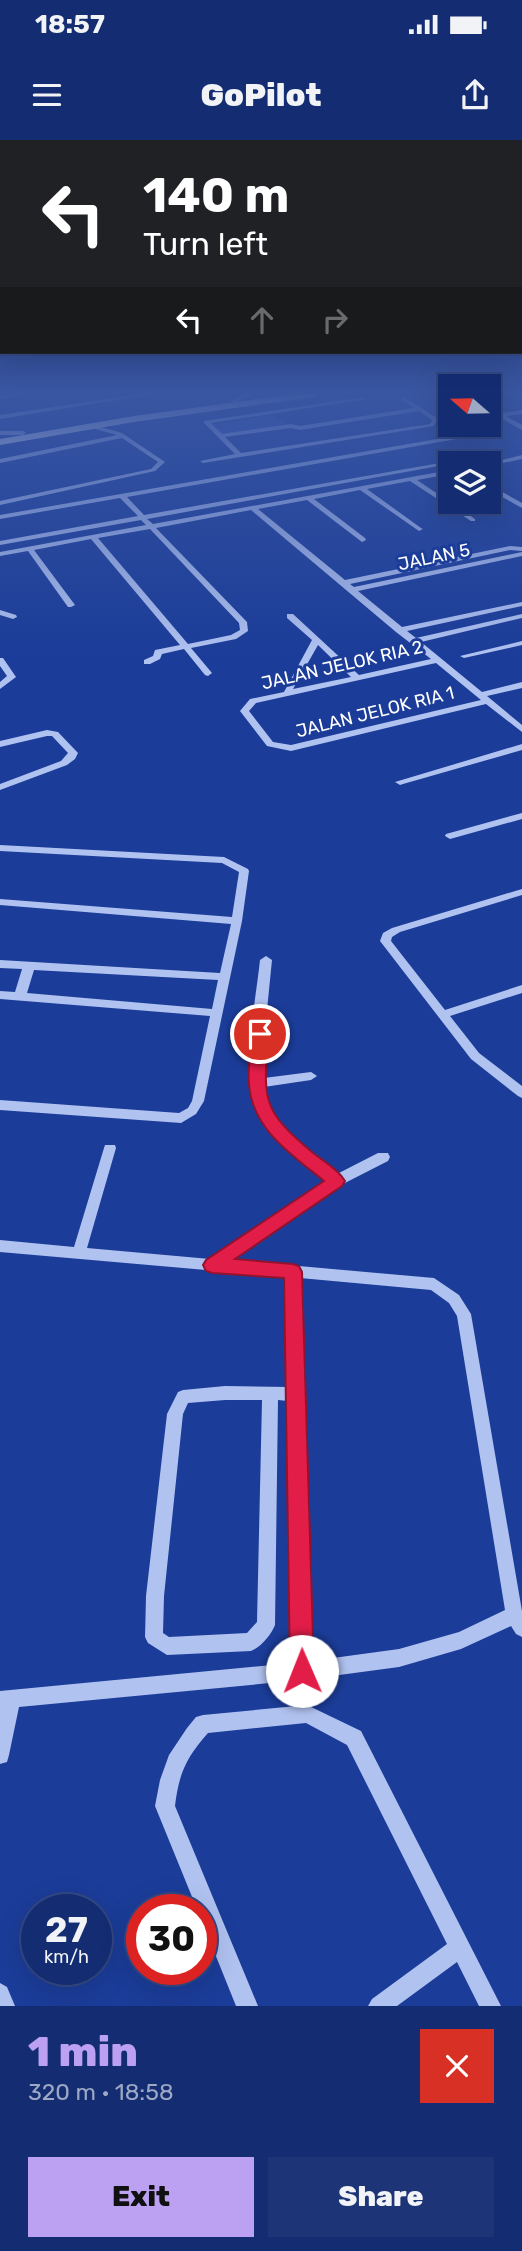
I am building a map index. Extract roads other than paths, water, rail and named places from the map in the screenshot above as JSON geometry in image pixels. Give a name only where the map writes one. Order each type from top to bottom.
[{"type":"street","points":[[0,503],[102,481]]},
{"type":"street","points":[[0,517],[207,481]]},
{"type":"street","points":[[0,544],[346,481]]},
{"type":"street","points":[[0,554],[406,481]]},
{"type":"street","points":[[414,481],[472,520]]},
{"type":"street","points":[[362,489],[419,528]]},
{"type":"street","points":[[501,494],[522,506]]},
{"type":"street","points":[[122,496],[243,622],[244,631],[233,637],[158,652],[157,657],[147,662]]},
{"type":"street","points":[[310,499],[362,540]]},
{"type":"street","points":[[254,509],[522,729]]},
{"type":"street","points":[[93,537],[208,673]]},
{"type":"street","points":[[342,583],[510,548],[522,552]]},
{"type":"street","points":[[30,549],[71,605]]},
{"type":"street","name":"JALAN 5","points":[[352,590],[522,552]]},
{"type":"street","points":[[399,630],[522,604]]},
{"type":"street","points":[[0,612],[13,617]]},
{"type":"street","points":[[290,616],[358,678]]},
{"type":"street","points":[[414,641],[522,616]]},
{"type":"street","points":[[286,695],[317,639]]},
{"type":"street","points":[[464,656],[522,643]]},
{"type":"street","points":[[0,660],[12,677],[0,686]]},
{"type":"street","name":"JALAN JELOK RIA 2","points":[[270,744],[244,710],[253,701],[438,660]]},
{"type":"street","name":"JALAN JELOK RIA 1","points":[[270,744],[291,748],[484,698],[522,685]]},
{"type":"street","points":[[0,744],[47,733],[55,734],[73,753],[64,763],[0,787]]},
{"type":"street","points":[[400,782],[522,747]]},
{"type":"street","points":[[450,836],[522,816]]},
{"type":"street","points":[[0,848],[224,860],[244,871],[237,920],[198,1101],[191,1111],[181,1118],[0,1105]]},
{"type":"street","points":[[522,892],[396,930],[387,935],[385,941],[475,1056],[522,1094]]},
{"type":"street","points":[[0,902],[237,920]]},
{"type":"street","points":[[266,960],[257,1083],[264,1115],[282,1137],[336,1181]]},
{"type":"street","points":[[0,964],[225,977]]},
{"type":"street","points":[[20,996],[29,966]]},
{"type":"street","points":[[444,1014],[522,989]]},
{"type":"street","points":[[0,995],[217,1013]]},
{"type":"street","points":[[257,1083],[311,1076]]},
{"type":"street","points":[[79,1252],[110,1148]]},
{"type":"street","points":[[212,1265],[336,1181],[383,1157]]},
{"type":"street","points":[[0,1246],[434,1284],[454,1299],[464,1314],[518,1622],[399,1658],[302,1671],[5,1699],[0,1755]]},
{"type":"street","points":[[293,1272],[302,1671]]},
{"type":"street","points":[[270,1394],[266,1625],[251,1642],[167,1646],[155,1637],[155,1596],[175,1414],[183,1397],[200,1394],[270,1394],[296,1394]]},
{"type":"street","points":[[247,2006],[164,1806],[169,1776],[178,1751],[202,1724],[307,1714],[354,1738],[491,2006]]},
{"type":"street","points":[[379,2006],[460,1947]]},
{"type":"street","points":[[0,1994],[4,2006]]}]
